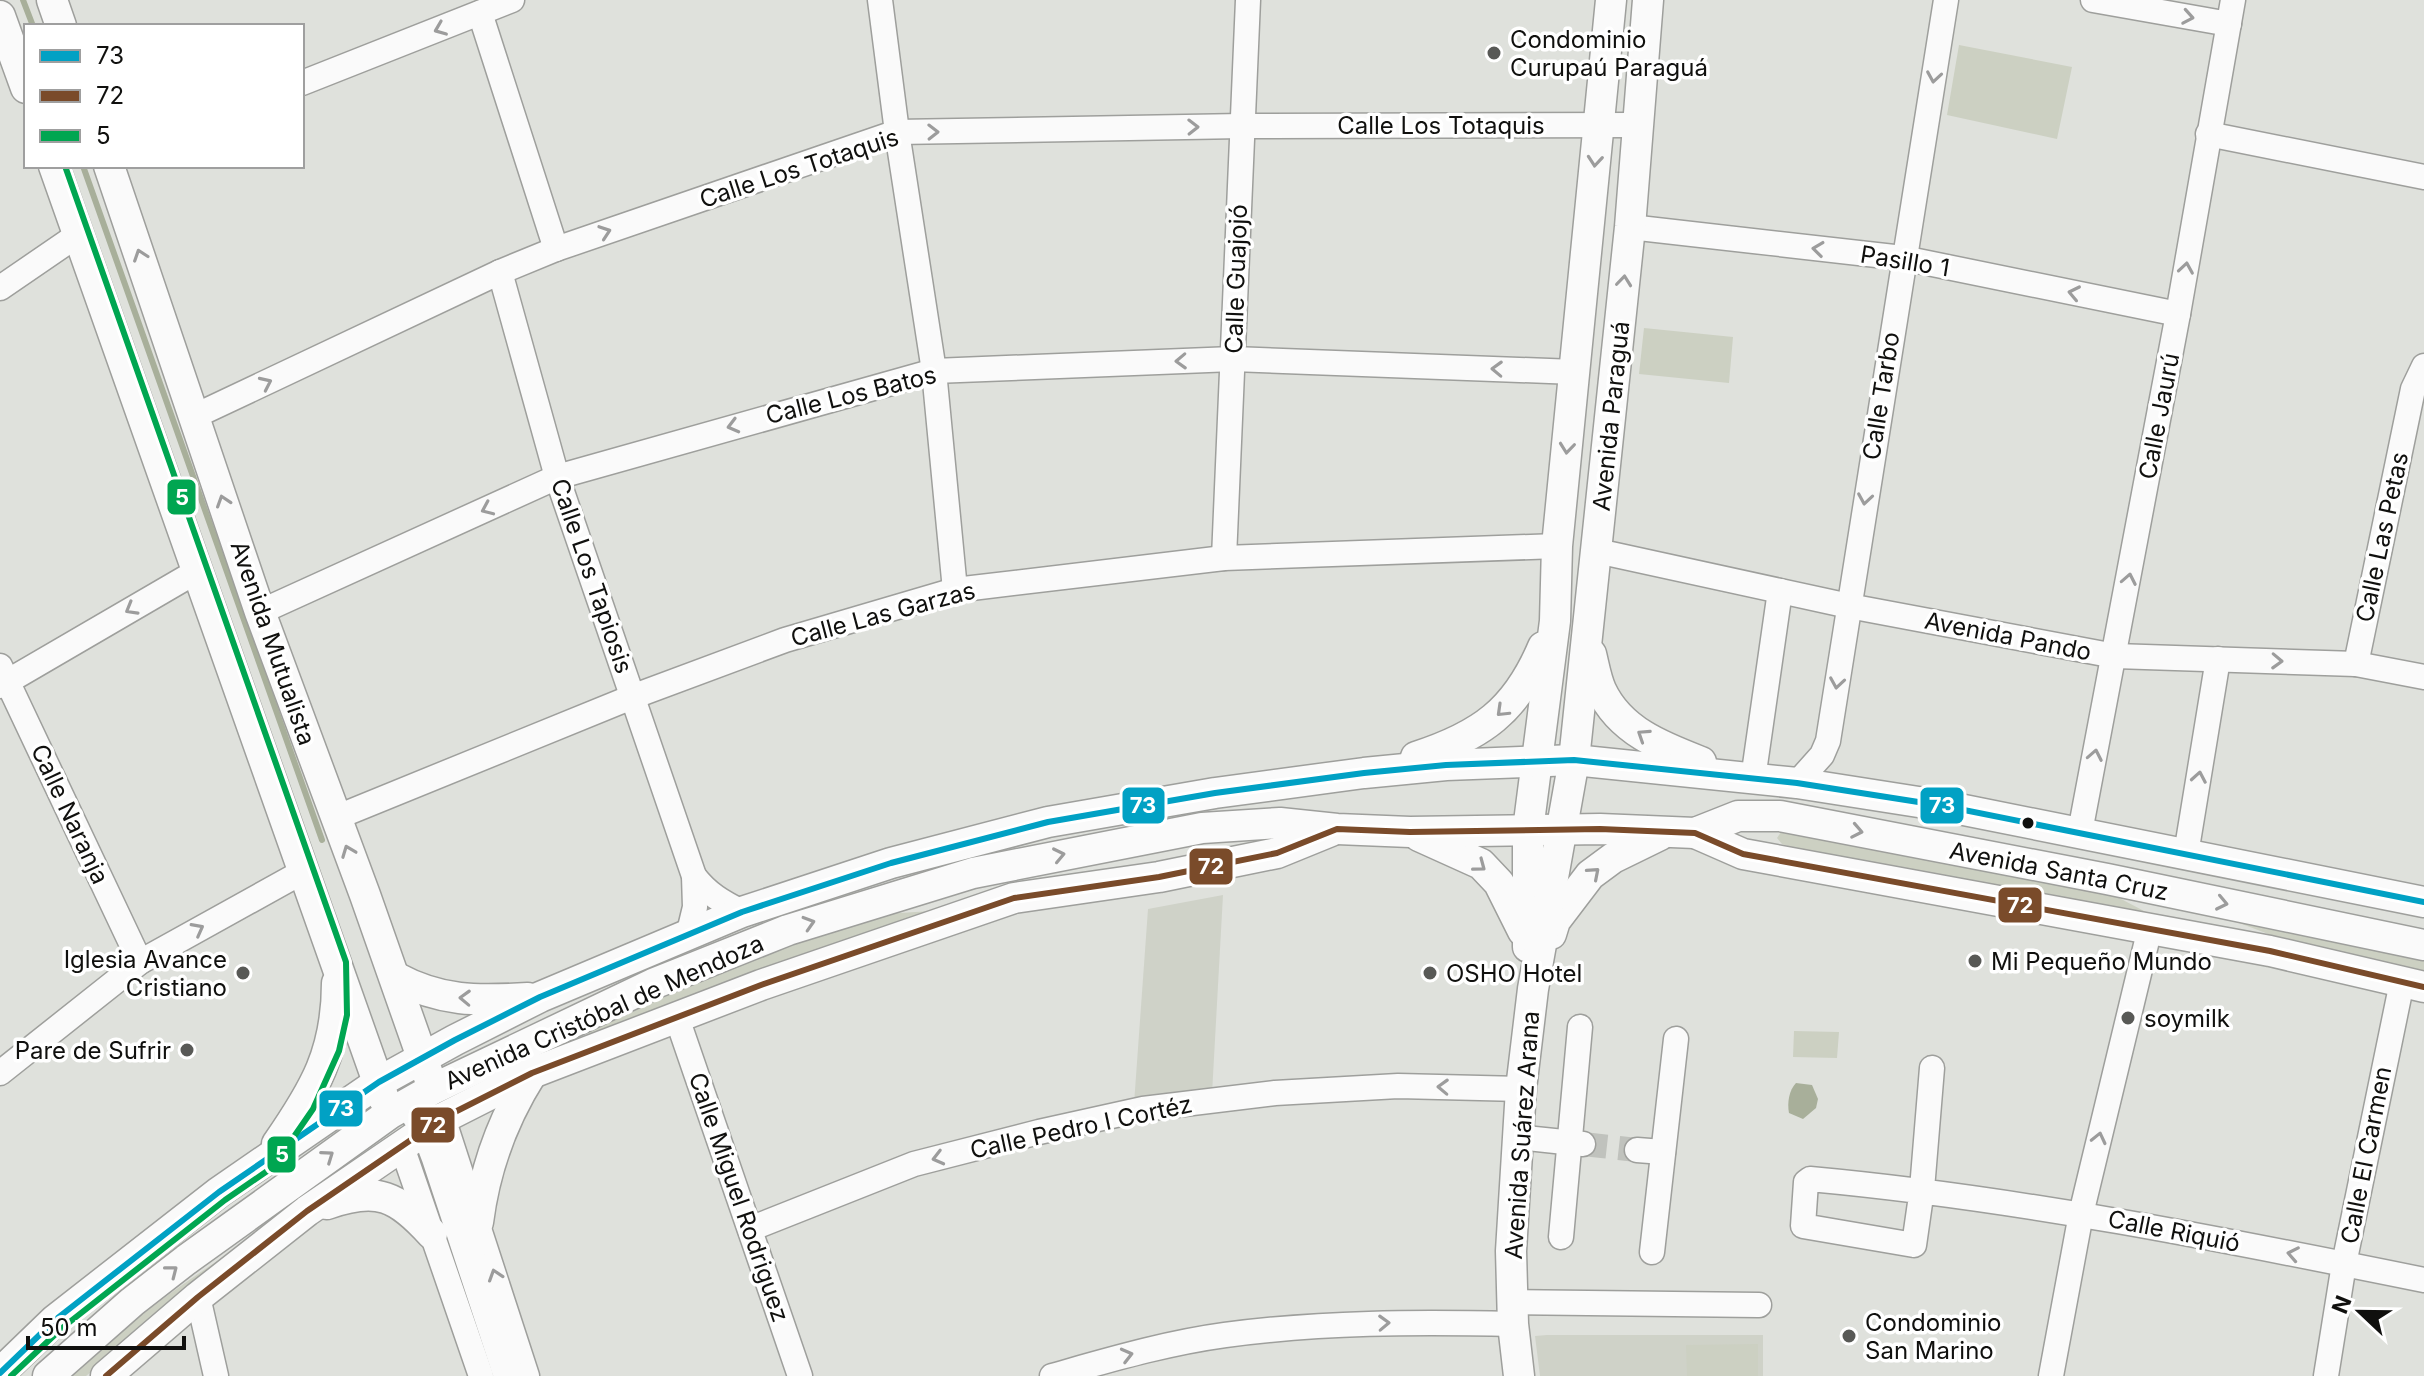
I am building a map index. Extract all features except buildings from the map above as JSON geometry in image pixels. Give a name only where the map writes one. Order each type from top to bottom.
[{"type":"main road","points":[[52,0],[60,24]]},
{"type":"main road","name":"Avenida Paraguá","points":[[1551,835],[1568,795],[1543,721],[1555,621],[1557,546],[1611,0]]},
{"type":"main road","name":"Avenida Paraguá","points":[[1551,835],[1533,791],[1554,760],[1586,637],[1630,227],[1648,0]]},
{"type":"main road","points":[[1,24],[24,83]]},
{"type":"main road","name":"Avenida Mutualista","points":[[55,168],[337,965],[391,1088],[423,1130]]},
{"type":"main road","name":"Avenida Mutualista","points":[[110,168],[260,612],[395,977],[391,1088]]},
{"type":"main road","points":[[1364,773],[1444,748],[1483,729],[1508,706],[1531,676],[1555,621]]},
{"type":"main road","points":[[1586,637],[1601,690],[1620,719],[1645,738],[1671,751],[1746,778]]},
{"type":"main road","name":"Avenida Santa Cruz","points":[[1554,760],[1797,783],[1944,806],[2424,902]]},
{"type":"main road","name":"Avenida Cristóbal de Mendoza","points":[[0,1373],[55,1320],[219,1192],[265,1161],[540,997],[689,932],[891,863],[1048,822],[1215,793],[1364,773],[1554,760]]},
{"type":"main road","points":[[1504,762],[1533,791]]},
{"type":"main road","points":[[1568,795],[1600,829]]},
{"type":"main road","name":"Avenida Santa Cruz","points":[[1680,832],[1738,816],[1780,816],[2107,879],[2424,945]]},
{"type":"main road","name":"Avenida Cristóbal de Mendoza","points":[[433,1089],[653,984],[777,934],[973,873],[1152,835],[1202,828],[1280,823],[1337,829],[1551,835]]},
{"type":"main road","name":"Avenida Cristóbal de Mendoza","points":[[106,1376],[198,1297],[307,1211],[423,1130],[532,1073],[761,985],[1014,898],[1159,877],[1266,855],[1337,829]]},
{"type":"main road","name":"Avenida Santa Cruz","points":[[1551,835],[1600,829],[1680,832],[1743,854],[2270,951],[2413,984]]},
{"type":"main road","points":[[1410,832],[1481,864],[1499,883],[1526,938]]},
{"type":"main road","points":[[1533,989],[1555,921],[1590,875],[1613,858],[1680,832]]},
{"type":"main road","name":"Avenida Suárez Arana","points":[[1533,989],[1526,938],[1551,835]]},
{"type":"main road","name":"Avenida Suárez Arana","points":[[1519,1376],[1511,1251],[1517,1137],[1551,835]]},
{"type":"main road","points":[[2107,879],[2270,951]]},
{"type":"main road","points":[[317,907],[342,918],[350,915],[365,895]]},
{"type":"main road","points":[[896,895],[1014,898]]},
{"type":"main road","points":[[317,907],[333,930],[387,1047],[391,1088]]},
{"type":"main road","points":[[265,1161],[304,1104],[330,1048],[337,1014],[337,965]]},
{"type":"main road","points":[[395,977],[419,990],[441,996],[465,999],[540,997]]},
{"type":"main road","points":[[478,1222],[493,1150],[515,1100],[532,1073]]},
{"type":"main road","name":"Avenida Mutualista","points":[[391,1088],[433,1089],[423,1130]]},
{"type":"main road","name":"Avenida Cristóbal de Mendoza","points":[[48,1376],[132,1302],[391,1088]]},
{"type":"main road","points":[[433,1089],[458,1093],[502,1088]]},
{"type":"main road","points":[[423,1130],[509,1376]]},
{"type":"main road","points":[[307,1211],[366,1194],[384,1197],[408,1210],[432,1234]]},
{"type":"street","points":[[304,82],[512,0]]},
{"type":"street","points":[[880,0],[934,371],[955,590]]},
{"type":"street","name":"Calle Guajojó","points":[[1224,558],[1248,0]]},
{"type":"street","name":"Calle Tarbo","points":[[1797,783],[1822,755],[1828,741],[1946,0]]},
{"type":"street","points":[[2093,0],[2231,12]]},
{"type":"street","name":"Calle Jaurú","points":[[2080,832],[2178,314],[2231,12]]},
{"type":"street","points":[[480,13],[556,249]]},
{"type":"street","name":"Calle Los Totaquis","points":[[195,416],[500,272],[556,249],[897,132],[1242,126],[1639,125]]},
{"type":"street","points":[[2208,134],[2424,177]]},
{"type":"street","name":"Pasillo 1","points":[[1630,227],[1903,258],[2178,314]]},
{"type":"street","points":[[0,288],[79,234]]},
{"type":"street","name":"Calle Los Tapiosis","points":[[500,272],[557,477],[694,876],[715,899],[742,912]]},
{"type":"street","name":"Calle Los Batos","points":[[260,612],[557,477],[934,371],[1233,359],[1575,372]]},
{"type":"street","name":"Calle Las Petas","points":[[2356,664],[2413,389],[2424,366]]},
{"type":"street","name":"Calle Las Garzas","points":[[335,818],[632,697],[785,640],[955,590],[1224,558],[1557,546]]},
{"type":"street","name":"Avenida Pando","points":[[1597,551],[1849,606],[2115,656],[2356,664],[2424,677]]},
{"type":"street","points":[[2,678],[199,570]]},
{"type":"street","points":[[1746,778],[1780,591]]},
{"type":"street","points":[[2186,854],[2218,659]]},
{"type":"street","name":"Calle Naranja","points":[[2,678],[140,962]]},
{"type":"street","points":[[0,1073],[140,962],[304,871]]},
{"type":"street","name":"Calle Los Tapiosis","points":[[689,932],[695,907],[694,876]]},
{"type":"street","points":[[2051,1376],[2081,1214],[2150,928]]},
{"type":"street","name":"Calle El Carmen","points":[[2326,1376],[2344,1264],[2413,984]]},
{"type":"street","name":"Calle Miguel Rodriguez","points":[[677,1018],[800,1376]]},
{"type":"street","points":[[1561,1237],[1576,1143],[1580,1027]]},
{"type":"street","points":[[1652,1252],[1676,1039]]},
{"type":"street","points":[[1922,1189],[1932,1068]]},
{"type":"street","name":"Calle Pedro I Cortéz","points":[[750,1229],[914,1164],[1143,1109],[1275,1093],[1367,1087],[1521,1089]]},
{"type":"street","points":[[423,1130],[478,1222],[527,1376]]},
{"type":"street","points":[[423,1130],[432,1234],[481,1376]]},
{"type":"street","points":[[1517,1137],[1576,1143]]},
{"type":"street","points":[[1637,1150],[1663,1152]]},
{"type":"street","name":"Calle Riquió","points":[[1922,1189],[1914,1245],[1805,1228],[1802,1224],[1807,1179],[1922,1189],[2081,1214],[2424,1280]]},
{"type":"street","points":[[198,1297],[216,1376]]},
{"type":"street","points":[[1052,1376],[1126,1355],[1223,1335],[1513,1313],[1759,1305]]},
{"type":"shaded area","points":[[1959,45],[2072,67],[2057,139],[1947,115]]},
{"type":"shaded area","points":[[1644,328],[1733,337],[1729,383],[1639,374]]},
{"type":"shaded area","points":[[1781,832],[2106,891],[2161,920],[1791,847],[1777,838]]},
{"type":"shaded area","points":[[1223,895],[1212,1094],[1134,1104],[1148,909]]},
{"type":"shaded area","points":[[946,910],[572,1044],[640,999],[787,940],[885,914]]},
{"type":"shaded area","points":[[2213,913],[2424,954],[2424,975],[2326,956]]},
{"type":"shaded area","points":[[1794,1031],[1839,1032],[1837,1058],[1793,1057]]},
{"type":"shaded area","points":[[1796,1083],[1812,1085],[1818,1099],[1816,1108],[1803,1119],[1789,1113],[1789,1097]]},
{"type":"shaded area","points":[[244,1244],[86,1376],[68,1376],[153,1306]]},
{"type":"shaded area","points":[[1763,1335],[1763,1376],[1540,1376],[1535,1336]]},
{"type":"shaded area","points":[[1758,1344],[1758,1376],[1687,1376],[1686,1345]]},
{"type":"waterway","points":[[23,0],[32,24]]},
{"type":"waterway","points":[[84,168],[322,840]]},
{"type":"tunnel","points":[[1583,1144],[1637,1150]]},
{"type":"transit line","name":"5","points":[[11,1376],[62,1328],[225,1200],[273,1167],[313,1109],[339,1051],[347,1015],[346,962],[66,168]]},
{"type":"transit line","name":"73","points":[[0,1373],[55,1320],[219,1192],[379,1082],[455,1040],[540,997],[742,912],[891,863],[1048,822],[1215,793],[1364,773],[1446,765],[1574,760],[1797,783],[1944,806],[2424,902]]},
{"type":"transit line","name":"72","points":[[106,1376],[198,1297],[307,1211],[443,1118],[532,1073],[761,985],[1014,898],[1159,877],[1277,853],[1337,829],[1410,832],[1600,829],[1695,833],[1743,854],[2270,951],[2424,987]]},
{"type":"place","name":"Condominio Curupaú Paraguá","points":[[1494,53]]},
{"type":"place","name":"Mi Pequeño Mundo","points":[[1975,961]]},
{"type":"place","name":"Iglesia Avance Cristiano","points":[[243,973]]},
{"type":"place","name":"OSHO Hotel","points":[[1430,973]]},
{"type":"place","name":"soymilk","points":[[2128,1018]]},
{"type":"place","name":"Pare de Sufrir","points":[[187,1050]]},
{"type":"place","name":"Condominio San Marino","points":[[1849,1336]]}]
